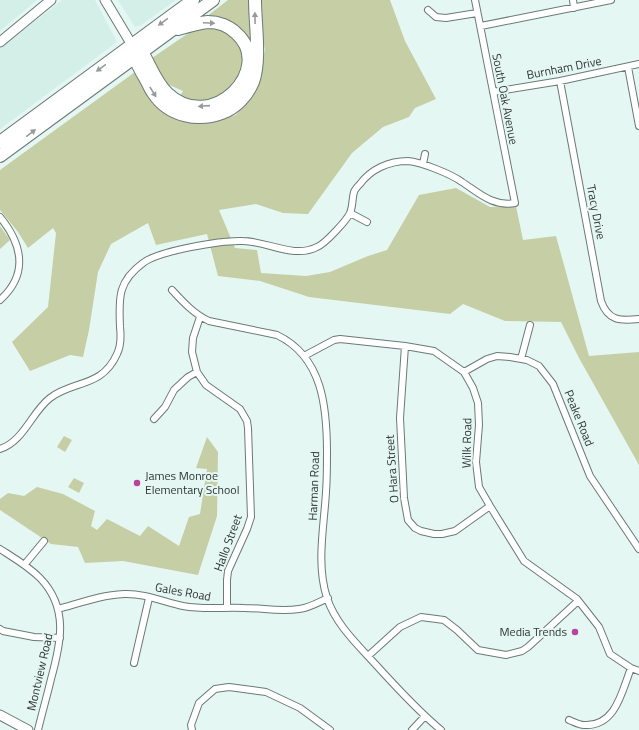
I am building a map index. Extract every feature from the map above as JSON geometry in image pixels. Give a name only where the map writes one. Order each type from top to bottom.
[{"type":"highway","points":[[0,156],[136,51],[193,0]]},
{"type":"highway","points":[[0,142],[136,51],[171,30],[213,0]]},
{"type":"highway","points":[[136,51],[154,94],[162,104],[181,115],[198,118],[207,118],[225,112],[239,102],[253,81],[257,52],[255,0]]},
{"type":"highway","points":[[136,51],[166,92],[184,104],[194,106],[210,106],[225,100],[238,89],[245,74],[248,61],[245,44],[239,35],[227,26],[210,22],[171,30]]},
{"type":"street","points":[[0,42],[50,0]]},
{"type":"street","points":[[105,0],[136,51]]},
{"type":"street","name":"South Oak Avenue","points":[[423,164],[461,181],[492,201],[509,204],[515,203],[475,0]]},
{"type":"street","points":[[572,0],[574,8]]},
{"type":"street","points":[[481,26],[611,0]]},
{"type":"street","points":[[428,10],[436,17],[446,18],[477,13]]},
{"type":"street","name":"Burnham Drive","points":[[492,92],[560,81],[639,64]]},
{"type":"street","points":[[628,67],[639,126]]},
{"type":"street","name":"Tracy Drive","points":[[560,81],[601,301],[604,310],[610,316],[619,319],[639,318]]},
{"type":"street","points":[[0,449],[18,439],[37,410],[50,398],[60,392],[95,379],[108,368],[117,354],[121,339],[119,307],[120,294],[126,281],[134,270],[144,262],[157,256],[187,248],[220,242],[244,241],[265,244],[284,250],[302,251],[318,247],[337,230],[350,213],[354,191],[367,174],[388,164],[408,161],[423,164],[425,154]]},
{"type":"street","points":[[350,213],[367,222]]},
{"type":"street","points":[[0,217],[14,237],[19,258],[15,280],[7,294],[0,300]]},
{"type":"street","name":"Harman Road","points":[[172,290],[200,317],[209,321],[277,334],[293,344],[304,356],[312,369],[320,387],[327,422],[327,491],[322,556],[324,583],[328,598],[341,626],[425,716],[441,730]]},
{"type":"street","name":"Hallo Street","points":[[200,317],[193,338],[192,352],[197,372],[206,385],[240,409],[247,421],[248,428],[251,518],[248,529],[228,571],[227,608]]},
{"type":"street","points":[[521,359],[530,326]]},
{"type":"street","name":"Wilk Road","points":[[304,356],[334,340],[340,339],[405,346],[434,351],[464,372],[473,388],[478,403],[479,425],[476,462],[479,487],[490,506],[524,561],[577,599],[599,627],[610,654],[631,668],[639,670]]},
{"type":"street","name":"O Hara Street","points":[[405,346],[400,418],[404,498],[408,520],[415,528],[421,531],[442,534],[455,531],[490,506]]},
{"type":"street","name":"Peake Road","points":[[464,372],[487,359],[497,356],[527,360],[539,366],[553,384],[590,476],[639,549]]},
{"type":"street","points":[[154,419],[165,407],[174,390],[188,377],[197,372]]},
{"type":"street","points":[[25,564],[44,541]]},
{"type":"street","name":"Montview Road","points":[[0,549],[25,564],[40,578],[49,589],[58,609],[61,628],[58,656],[38,730]]},
{"type":"street","name":"Gales Road","points":[[58,609],[110,595],[125,594],[183,606],[214,609],[245,608],[293,610],[301,609],[328,598]]},
{"type":"street","points":[[134,663],[150,598]]},
{"type":"street","points":[[368,656],[400,627],[421,618],[444,620],[478,650],[506,655],[522,651],[578,601]]},
{"type":"street","points":[[0,629],[11,633],[34,637],[60,638]]},
{"type":"street","points":[[569,720],[583,725],[598,724],[608,717],[617,707],[631,668]]},
{"type":"street","points":[[192,730],[191,725],[199,703],[215,689],[229,688],[266,692],[300,708],[330,730]]},
{"type":"street","points":[[0,715],[28,730]]},
{"type":"street","points":[[412,730],[425,716]]},
{"type":"shaded area","points":[[0,0],[37,0],[0,31]]},
{"type":"shaded area","points":[[62,0],[95,0],[117,42],[0,129],[0,49]]},
{"type":"shaded area","points":[[118,0],[176,0],[141,25],[135,27]]},
{"type":"green space","points":[[228,0],[251,0],[252,55],[246,40],[206,17]]},
{"type":"green space","points":[[259,0],[390,0],[405,41],[436,99],[415,108],[409,117],[383,127],[352,153],[308,214],[283,213],[256,204],[219,210],[235,248],[257,250],[261,273],[306,276],[330,272],[368,256],[387,250],[419,195],[456,188],[490,207],[516,206],[523,240],[556,236],[589,356],[639,352],[639,465],[579,358],[561,322],[505,321],[463,304],[450,314],[309,297],[260,281],[218,276],[207,234],[156,245],[148,223],[111,244],[98,272],[89,330],[83,357],[70,355],[30,371],[12,342],[48,307],[56,233],[53,228],[28,248],[18,232],[0,210],[0,170],[135,72],[154,104],[173,118],[203,124],[236,115],[257,88],[265,50],[259,17]]},
{"type":"green space","points":[[217,27],[239,41],[244,55],[243,69],[231,89],[212,101],[197,102],[180,96],[183,91],[167,84],[152,58],[193,30]]},
{"type":"green space","points":[[0,226],[10,240],[0,249]]},
{"type":"green space","points":[[64,436],[72,440],[65,452],[57,447]]},
{"type":"green space","points":[[207,437],[218,452],[217,516],[198,575],[123,561],[85,563],[78,547],[51,544],[0,510],[0,499],[8,493],[24,496],[37,487],[63,494],[95,511],[91,526],[97,530],[107,519],[140,536],[148,526],[179,546],[189,517],[200,514],[207,469],[196,468]]},
{"type":"green space","points":[[74,478],[84,483],[79,493],[68,487]]},
{"type":"place","name":"James Monroe Elementary School","points":[[137,483]]},
{"type":"place","name":"Media Trends","points":[[575,632]]}]
